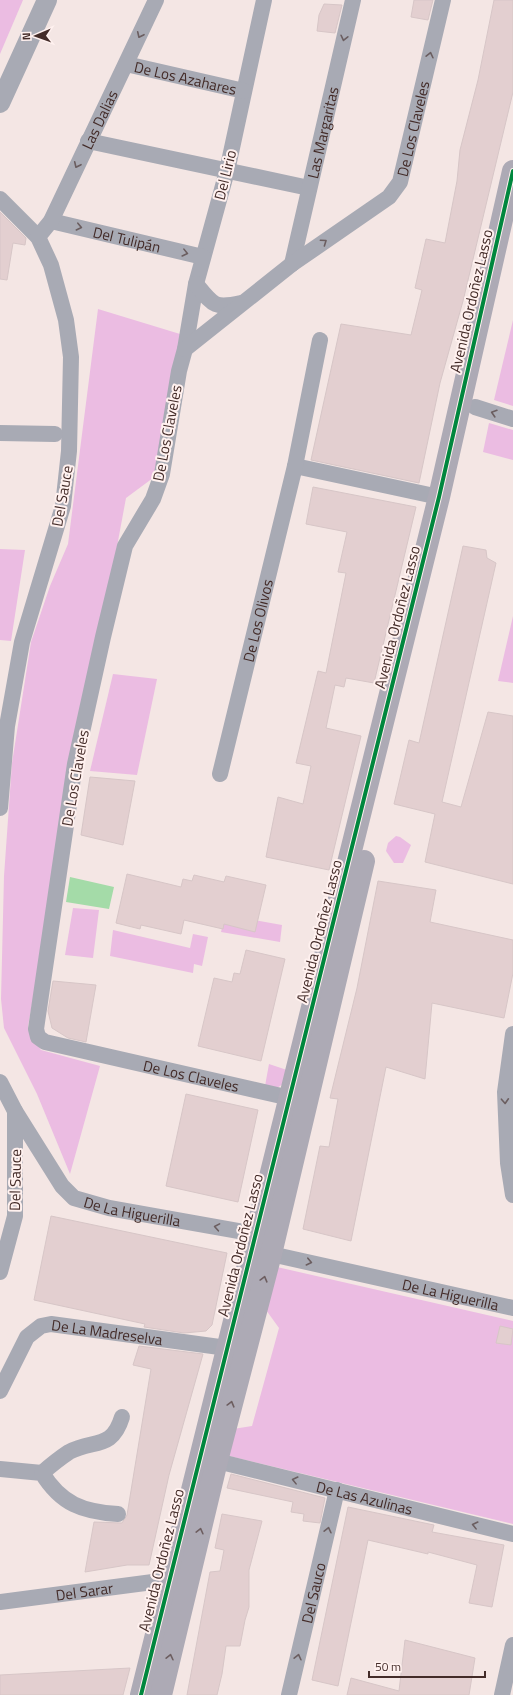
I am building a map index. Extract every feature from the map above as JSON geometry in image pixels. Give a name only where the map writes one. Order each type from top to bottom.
[{"type":"main road","name":"Avenida Ordoñez Lasso","points":[[141,1695],[168,1580],[256,1234],[439,497],[513,171]]},
{"type":"main road","name":"Avenida Ordoñez Lasso","points":[[161,1695],[217,1461],[271,1254],[475,407],[513,238]]},
{"type":"street","points":[[0,103],[47,0]]},
{"type":"street","name":"Las Dalias","points":[[38,237],[51,221],[156,0]]},
{"type":"street","name":"Del Lirio","points":[[185,349],[196,284],[227,171],[264,0]]},
{"type":"street","name":"Las Margaritas","points":[[292,264],[353,0]]},
{"type":"street","name":"De Los Claveles","points":[[290,1098],[45,1042],[38,1037],[36,1029],[77,757],[125,546],[153,499],[162,474],[178,371],[185,349],[292,264],[389,196],[400,182],[442,0]]},
{"type":"street","name":"De Los Azahares","points":[[126,64],[244,91]]},
{"type":"street","points":[[88,141],[309,188]]},
{"type":"street","name":"Del Sauce","points":[[0,199],[38,237],[51,265],[66,320],[71,357],[69,451],[63,506],[22,642],[7,726],[0,808]]},
{"type":"street","name":"Del Tulipán","points":[[51,221],[203,257]]},
{"type":"street","name":"De Los Claveles","points":[[196,284],[216,305],[224,307],[244,303]]},
{"type":"street","name":"De Los Olivos","points":[[220,774],[295,466],[320,340]]},
{"type":"street","points":[[475,407],[513,419]]},
{"type":"street","points":[[0,434],[55,434]]},
{"type":"street","points":[[295,466],[439,497]]},
{"type":"street","points":[[513,1034],[505,1092],[508,1163],[513,1195]]},
{"type":"street","name":"De La Higuerilla","points":[[0,1082],[15,1111],[62,1186],[74,1198],[97,1206],[256,1234]]},
{"type":"street","name":"Del Sauce","points":[[0,1272],[15,1216],[15,1111]]},
{"type":"street","name":"De La Higuerilla","points":[[271,1254],[513,1308]]},
{"type":"street","name":"De La Madreselva","points":[[0,1391],[27,1338],[38,1328],[51,1324],[227,1348]]},
{"type":"street","points":[[0,1469],[42,1473],[70,1452],[108,1439],[118,1430],[122,1416]]},
{"type":"street","name":"De Las Azulinas","points":[[217,1461],[513,1534]]},
{"type":"street","points":[[42,1473],[51,1487],[64,1500],[83,1508],[101,1513],[118,1514]]},
{"type":"street","name":"Del Sauco","points":[[289,1695],[337,1490]]},
{"type":"street","name":"Del Sarar","points":[[0,1602],[168,1580]]},
{"type":"street","points":[[502,1695],[513,1645]]},
{"type":"shaded area","points":[[0,0],[23,0],[0,54]]},
{"type":"shaded area","points":[[98,309],[180,334],[157,475],[126,498],[28,1026],[32,1038],[41,1050],[100,1066],[70,1174],[37,1094],[4,1028],[1,999],[4,876],[12,763],[31,642],[50,586],[68,544]]},
{"type":"shaded area","points":[[513,320],[513,406],[494,400]]},
{"type":"shaded area","points":[[489,423],[513,430],[513,460],[483,452]]},
{"type":"shaded area","points":[[0,549],[25,550],[11,641],[0,640]]},
{"type":"shaded area","points":[[513,616],[513,683],[498,681]]},
{"type":"shaded area","points":[[113,674],[157,679],[137,775],[90,771]]},
{"type":"shaded area","points":[[396,836],[400,837],[411,845],[403,863],[394,863],[386,851],[388,843]]},
{"type":"shaded area","points":[[70,877],[114,887],[109,909],[66,902]]},
{"type":"shaded area","points":[[73,908],[99,910],[93,958],[65,955]]},
{"type":"shaded area","points":[[225,915],[282,925],[280,942],[221,932]]},
{"type":"shaded area","points":[[113,930],[190,948],[193,934],[208,937],[202,966],[194,964],[193,973],[110,956]]},
{"type":"shaded area","points":[[269,1064],[287,1070],[283,1084],[277,1088],[265,1086]]},
{"type":"shaded area","points":[[277,1267],[513,1321],[513,1524],[225,1455],[233,1429],[252,1426],[279,1328],[266,1310]]},
{"type":"building","points":[[414,0],[433,0],[428,20],[411,17]]},
{"type":"building","points":[[494,0],[513,0],[513,92],[463,301],[440,383],[419,483],[311,460],[341,324],[411,335],[422,290],[415,288],[426,239],[445,243],[457,181],[460,150],[478,80]]},
{"type":"building","points":[[324,4],[342,5],[335,33],[317,31],[319,15]]},
{"type":"building","points":[[0,212],[26,238],[25,245],[13,243],[7,280],[0,279]]},
{"type":"building","points":[[313,487],[416,507],[374,683],[346,678],[344,687],[335,685],[326,728],[361,736],[329,870],[266,857],[278,797],[303,804],[311,766],[296,763],[318,671],[326,673],[346,573],[338,572],[347,532],[306,524]]},
{"type":"building","points":[[463,546],[486,550],[487,558],[496,563],[442,802],[461,807],[488,712],[513,716],[513,884],[425,862],[435,814],[394,804],[409,740],[419,743]]},
{"type":"building","points":[[90,777],[135,781],[123,845],[81,835]]},
{"type":"building","points":[[127,874],[181,887],[183,879],[192,881],[194,875],[224,882],[226,876],[266,885],[255,932],[224,924],[223,929],[184,920],[181,934],[141,925],[140,929],[116,923]]},
{"type":"building","points":[[378,881],[436,890],[430,922],[513,940],[513,973],[504,1018],[432,1003],[425,1079],[386,1067],[351,1241],[303,1229],[320,1146],[329,1147],[338,1099],[330,1098],[357,988]]},
{"type":"building","points":[[246,950],[285,959],[261,1061],[198,1046],[214,978],[232,982],[234,973],[240,974]]},
{"type":"building","points":[[53,981],[96,985],[86,1042],[68,1038],[52,1028],[48,1011]]},
{"type":"building","points":[[186,1094],[258,1110],[238,1202],[166,1186]]},
{"type":"building","points":[[51,1216],[227,1253],[212,1325],[206,1331],[184,1333],[144,1327],[145,1324],[34,1300]]},
{"type":"building","points":[[500,1326],[513,1329],[511,1345],[496,1343]]},
{"type":"building","points":[[139,1346],[203,1354],[169,1475],[149,1565],[127,1565],[85,1572],[94,1522],[122,1523],[127,1515],[151,1369],[133,1365]]},
{"type":"building","points":[[231,1474],[325,1498],[320,1523],[303,1521],[304,1514],[291,1512],[293,1502],[227,1488]]},
{"type":"building","points":[[348,1507],[434,1525],[432,1532],[504,1545],[492,1607],[469,1603],[477,1565],[428,1552],[428,1554],[368,1540],[338,1686],[312,1680]]},
{"type":"building","points":[[222,1514],[262,1521],[249,1570],[249,1607],[240,1646],[226,1646],[217,1695],[187,1695],[210,1572],[220,1571],[224,1550],[215,1548]]},
{"type":"building","points":[[405,1640],[475,1658],[469,1695],[347,1695],[351,1678],[399,1691]]},
{"type":"building","points":[[130,1668],[123,1695],[0,1695],[0,1675]]},
{"type":"cycle path","points":[[141,1695],[439,497],[513,171]]}]
